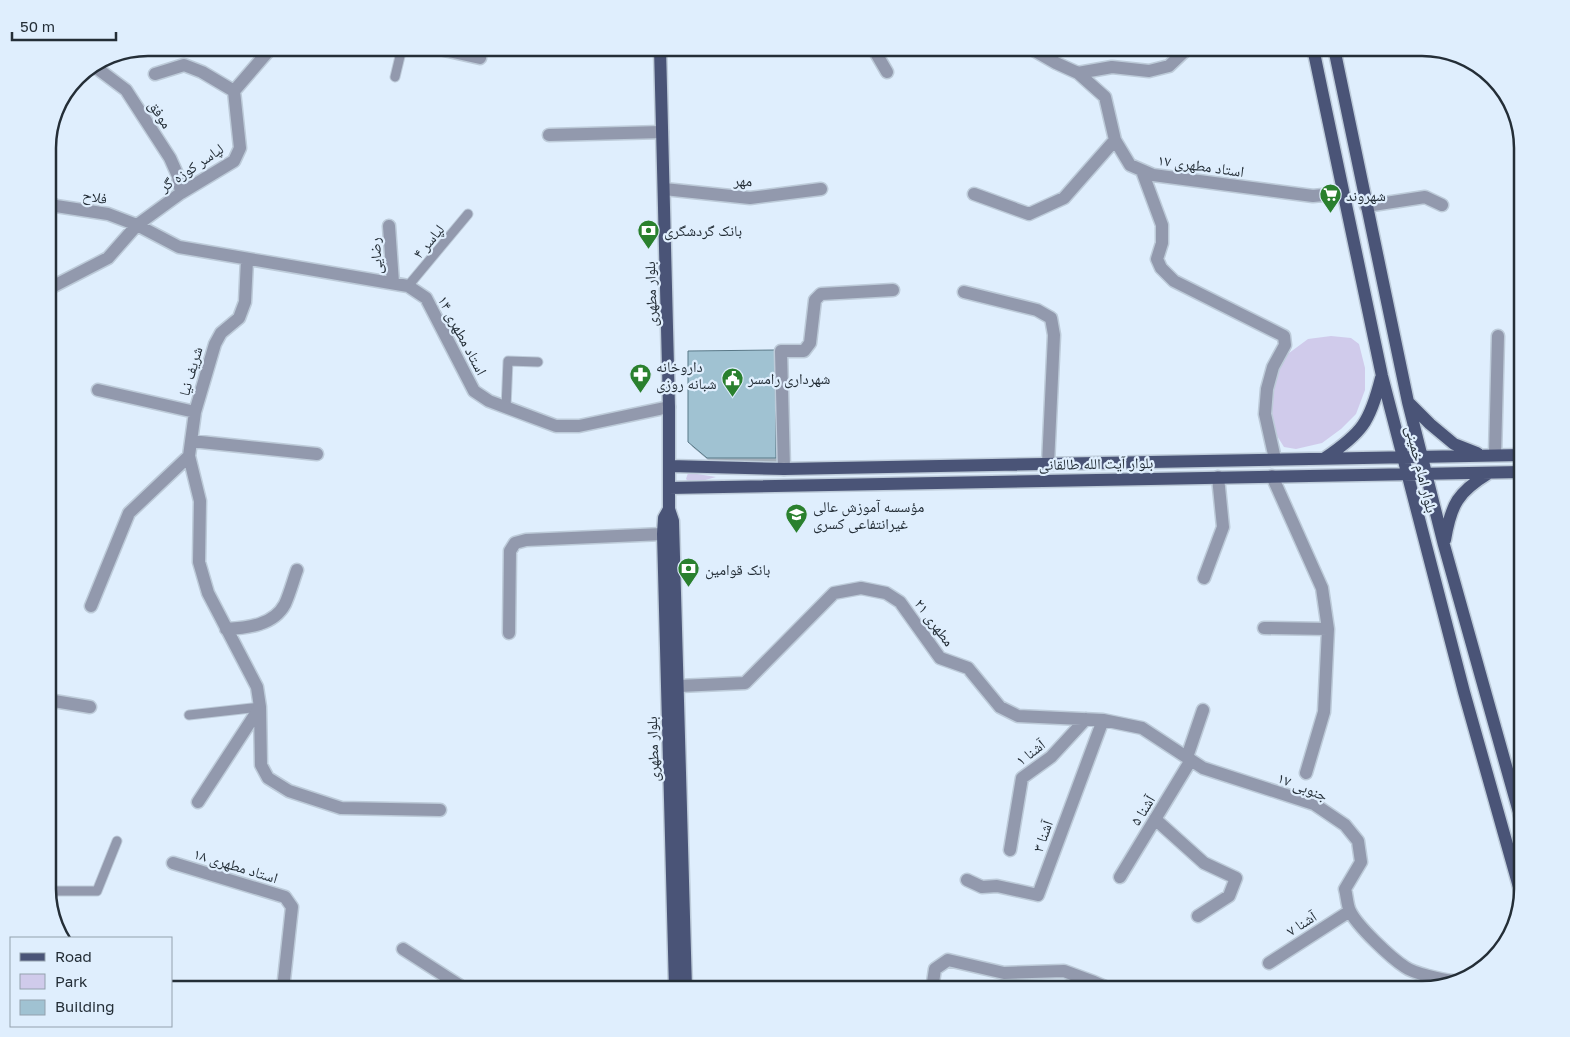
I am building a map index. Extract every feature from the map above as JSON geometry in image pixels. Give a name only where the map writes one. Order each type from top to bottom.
[{"type":"main road","name":"بلوار مطهری","points":[[660,56],[670,406],[669,509],[673,521],[670,583],[675,981]]},
{"type":"main road","name":"بلوار امام خمینی","points":[[1316,56],[1382,376],[1464,692],[1514,869]]},
{"type":"main road","name":"بلوار امام خمینی","points":[[1336,56],[1366,206],[1421,457],[1514,795]]},
{"type":"main road","points":[[1343,193],[1363,190]]},
{"type":"main road","points":[[1325,458],[1347,444],[1363,427],[1375,403],[1382,376]]},
{"type":"main road","points":[[1408,402],[1454,444],[1482,455]]},
{"type":"main road","name":"بلوار آیت الله طالقانی","points":[[670,466],[784,469],[1514,454]]},
{"type":"main road","points":[[1160,462],[1162,478]]},
{"type":"main road","points":[[1444,545],[1449,518],[1456,502],[1470,485],[1490,472]]},
{"type":"main road","name":"بلوار آیت الله طالقانی","points":[[669,488],[1514,472]]},
{"type":"main road","name":"بلوار مطهری","points":[[669,509],[664,518],[663,534],[670,583],[679,686],[686,981]]},
{"type":"main road","points":[[1464,692],[1484,688]]},
{"type":"street","points":[[155,74],[184,66],[202,72],[234,91],[264,56]]},
{"type":"street","points":[[471,56],[480,58]]},
{"type":"street","points":[[878,56],[887,72]]},
{"type":"street","name":"استاد مطهری ۱۷","points":[[1046,56],[1078,73],[1105,97],[1115,140],[1130,165],[1153,175],[1313,196],[1343,193]]},
{"type":"street","points":[[1078,73],[1112,67],[1149,71],[1169,66],[1180,56]]},
{"type":"street","name":"موفق","points":[[100,70],[126,90],[170,158],[178,176],[181,193]]},
{"type":"street","name":"لپاسر کوزه گر","points":[[56,285],[108,258],[138,226],[181,193],[234,161],[240,148],[234,91]]},
{"type":"street","points":[[549,135],[662,132]]},
{"type":"street","points":[[974,194],[1028,214],[1064,198],[1115,140]]},
{"type":"street","points":[[1142,170],[1162,225],[1162,244],[1157,259],[1161,268],[1174,281],[1284,336],[1286,345],[1273,367],[1266,389],[1265,414],[1275,460]]},
{"type":"street","name":"مهر","points":[[664,189],[750,198],[821,189]]},
{"type":"street","points":[[1366,206],[1425,197],[1442,205]]},
{"type":"street","name":"فلاح","points":[[56,206],[108,214],[138,226]]},
{"type":"street","name":"استاد مطهری ۱۴","points":[[138,226],[179,247],[408,286],[426,298],[474,391],[489,401],[556,426],[579,426],[670,406]]},
{"type":"street","name":"رضایی","points":[[389,226],[393,283]]},
{"type":"street","name":"شریف نیا","points":[[189,456],[195,412],[215,344],[221,333],[239,318],[245,302],[247,260]]},
{"type":"street","points":[[784,469],[781,351],[804,350],[810,343],[815,300],[821,294],[893,290]]},
{"type":"street","points":[[964,292],[1038,310],[1051,318],[1054,335],[1048,464]]},
{"type":"street","points":[[1495,455],[1498,336]]},
{"type":"street","points":[[98,390],[195,412]]},
{"type":"street","points":[[191,441],[317,454]]},
{"type":"street","points":[[91,606],[129,512],[189,456],[200,501],[200,562],[208,593],[257,688],[260,706],[260,765],[268,778],[289,791],[341,808],[440,810]]},
{"type":"street","points":[[1272,476],[1322,588],[1328,629],[1324,712],[1306,772]]},
{"type":"street","points":[[1204,578],[1223,527],[1218,477]]},
{"type":"street","points":[[509,633],[510,551],[515,543],[526,540],[663,534]]},
{"type":"street","points":[[226,629],[257,626],[280,611],[285,604],[296,570]]},
{"type":"street","name":"مطهری ۲۱","points":[[679,686],[745,683],[834,593],[860,588],[886,593],[900,602],[940,658],[968,668],[1000,707],[1018,716],[1103,720],[1142,728],[1203,768]]},
{"type":"street","points":[[1264,628],[1328,629]]},
{"type":"street","points":[[56,701],[90,707]]},
{"type":"street","points":[[198,802],[260,706]]},
{"type":"street","name":"آشنا ۵","points":[[1120,877],[1189,759],[1203,710]]},
{"type":"street","name":"آشنا ۱","points":[[1010,850],[1022,778],[1051,758],[1086,719]]},
{"type":"street","name":"آشنا ۳","points":[[967,880],[982,887],[997,886],[1038,894],[1103,720]]},
{"type":"street","name":"جنوبی ۱۷","points":[[1203,768],[1314,804],[1345,825],[1358,841],[1360,862],[1346,889],[1350,911]]},
{"type":"street","points":[[1155,820],[1204,863],[1236,878],[1229,896],[1198,916]]},
{"type":"street","name":"استاد مطهری ۱۸","points":[[173,863],[285,897],[292,907],[284,981]]},
{"type":"street","points":[[1350,911],[1382,947],[1406,968],[1438,979]]},
{"type":"street","name":"آشنا ۷","points":[[1269,963],[1350,911]]},
{"type":"street","points":[[403,949],[453,981]]},
{"type":"street","points":[[933,981],[935,969],[948,960],[1004,973],[1064,971],[1091,981]]},
{"type":"lane","points":[[395,76],[400,56]]},
{"type":"lane","name":"لپاسر ۴","points":[[408,286],[468,214]]},
{"type":"lane","points":[[506,408],[508,362],[538,362]]},
{"type":"lane","points":[[189,715],[260,706]]},
{"type":"lane","points":[[56,891],[97,891],[117,841]]},
{"type":"green space","points":[[1331,336],[1351,338],[1359,344],[1365,368],[1365,390],[1356,414],[1341,429],[1322,443],[1296,449],[1284,447],[1274,431],[1269,401],[1274,375],[1285,356],[1308,339]]},
{"type":"green space","points":[[688,473],[716,477],[691,484],[686,479]]},
{"type":"building","name":"شهرداری رامسر","points":[[775,350],[776,458],[707,458],[688,442],[688,351]]},
{"type":"place","name":"شهروند","points":[[1330,214]]},
{"type":"place","name":"بانک گردشگری","points":[[648,249]]},
{"type":"place","name":"داروخانه شبانه روزی","points":[[640,394]]},
{"type":"place","name":"شهرداری رامسر","points":[[732,397]]},
{"type":"place","name":"مؤسسه آموزش عالی غیرانتفاعی کسری","points":[[797,534]]},
{"type":"place","name":"بانک قوامین","points":[[689,588]]}]
